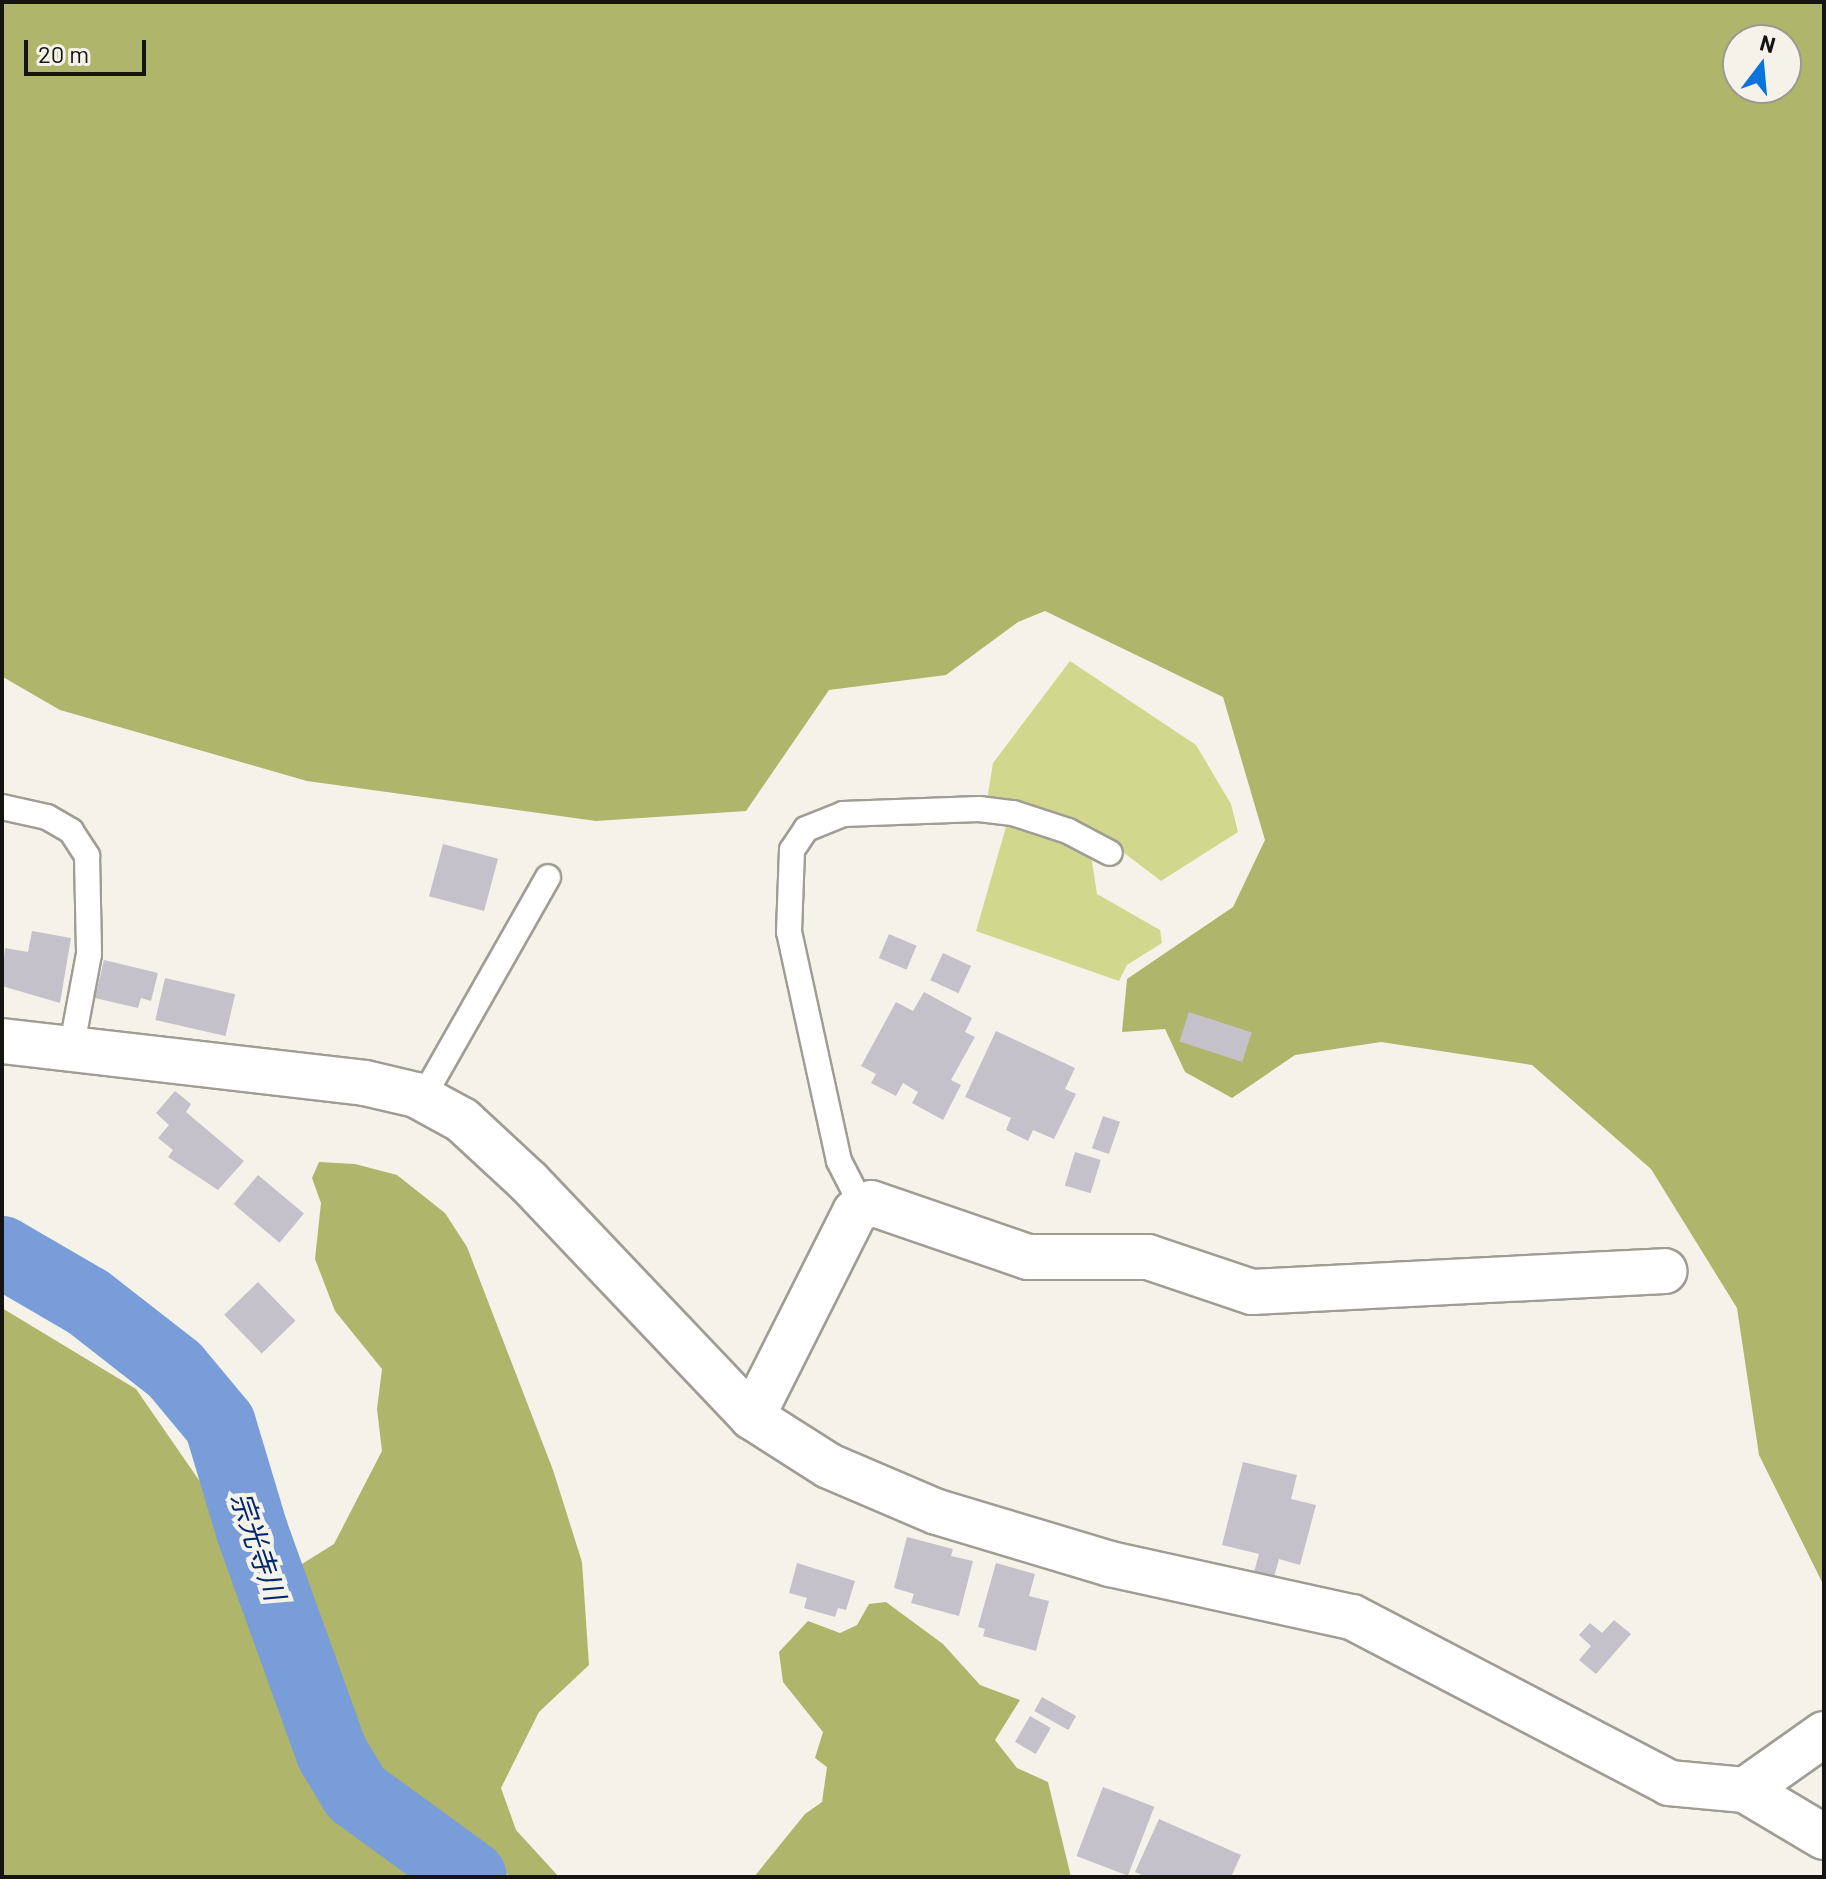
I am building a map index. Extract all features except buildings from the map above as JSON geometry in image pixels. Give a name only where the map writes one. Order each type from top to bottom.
[{"type":"street","points":[[2,1041],[365,1083],[422,1099],[462,1120],[529,1182],[752,1417],[829,1466],[937,1512],[1110,1564],[1352,1617],[1669,1783],[1745,1790],[1824,1837]]},
{"type":"street","points":[[752,1417],[855,1212],[871,1203],[1028,1257],[1148,1257],[1252,1292],[1664,1271]]},
{"type":"street","points":[[1745,1790],[1824,1734]]},
{"type":"lane","points":[[2,807],[47,817],[71,831],[87,856],[89,954],[71,1050]]},
{"type":"lane","points":[[863,1208],[839,1161],[789,932],[787,877],[792,850],[806,829],[843,814],[979,809],[1013,813],[1068,831],[1110,853]]},
{"type":"lane","points":[[422,1099],[548,877]]},
{"type":"green space","points":[[2,2],[1824,2],[1824,1586],[1759,1455],[1737,1308],[1651,1169],[1532,1065],[1381,1042],[1295,1055],[1232,1098],[1185,1072],[1165,1029],[1122,1032],[1127,979],[1233,907],[1265,840],[1223,697],[1045,611],[1018,622],[946,675],[829,690],[746,811],[596,821],[307,781],[60,710],[3,677]]},
{"type":"green space","points":[[1070,661],[1196,745],[1231,804],[1238,832],[1161,881],[1094,830],[987,800],[993,763]]},
{"type":"green space","points":[[1008,820],[1041,829],[1091,855],[1097,894],[1160,930],[1162,943],[1127,965],[1119,981],[976,931]]},
{"type":"green space","points":[[319,1162],[355,1164],[397,1175],[445,1213],[467,1247],[553,1470],[582,1562],[589,1665],[539,1712],[501,1788],[516,1830],[559,1877],[511,1877],[360,1766],[322,1660],[312,1614],[293,1580],[294,1569],[334,1544],[382,1451],[377,1409],[382,1369],[335,1311],[315,1259],[321,1203],[312,1178]]},
{"type":"green space","points":[[2,1308],[136,1389],[203,1486],[302,1771],[380,1854],[415,1877],[2,1877]]},
{"type":"green space","points":[[886,1602],[943,1644],[980,1685],[1020,1700],[995,1740],[1017,1768],[1048,1782],[1071,1877],[754,1877],[805,1814],[822,1802],[827,1767],[815,1758],[823,1732],[783,1682],[779,1652],[808,1621],[840,1633],[857,1625],[869,1604]]},
{"type":"waterway","name":"宗光寺川","points":[[2,1252],[88,1302],[175,1370],[220,1424],[252,1531],[332,1753],[356,1793],[471,1877]]}]
